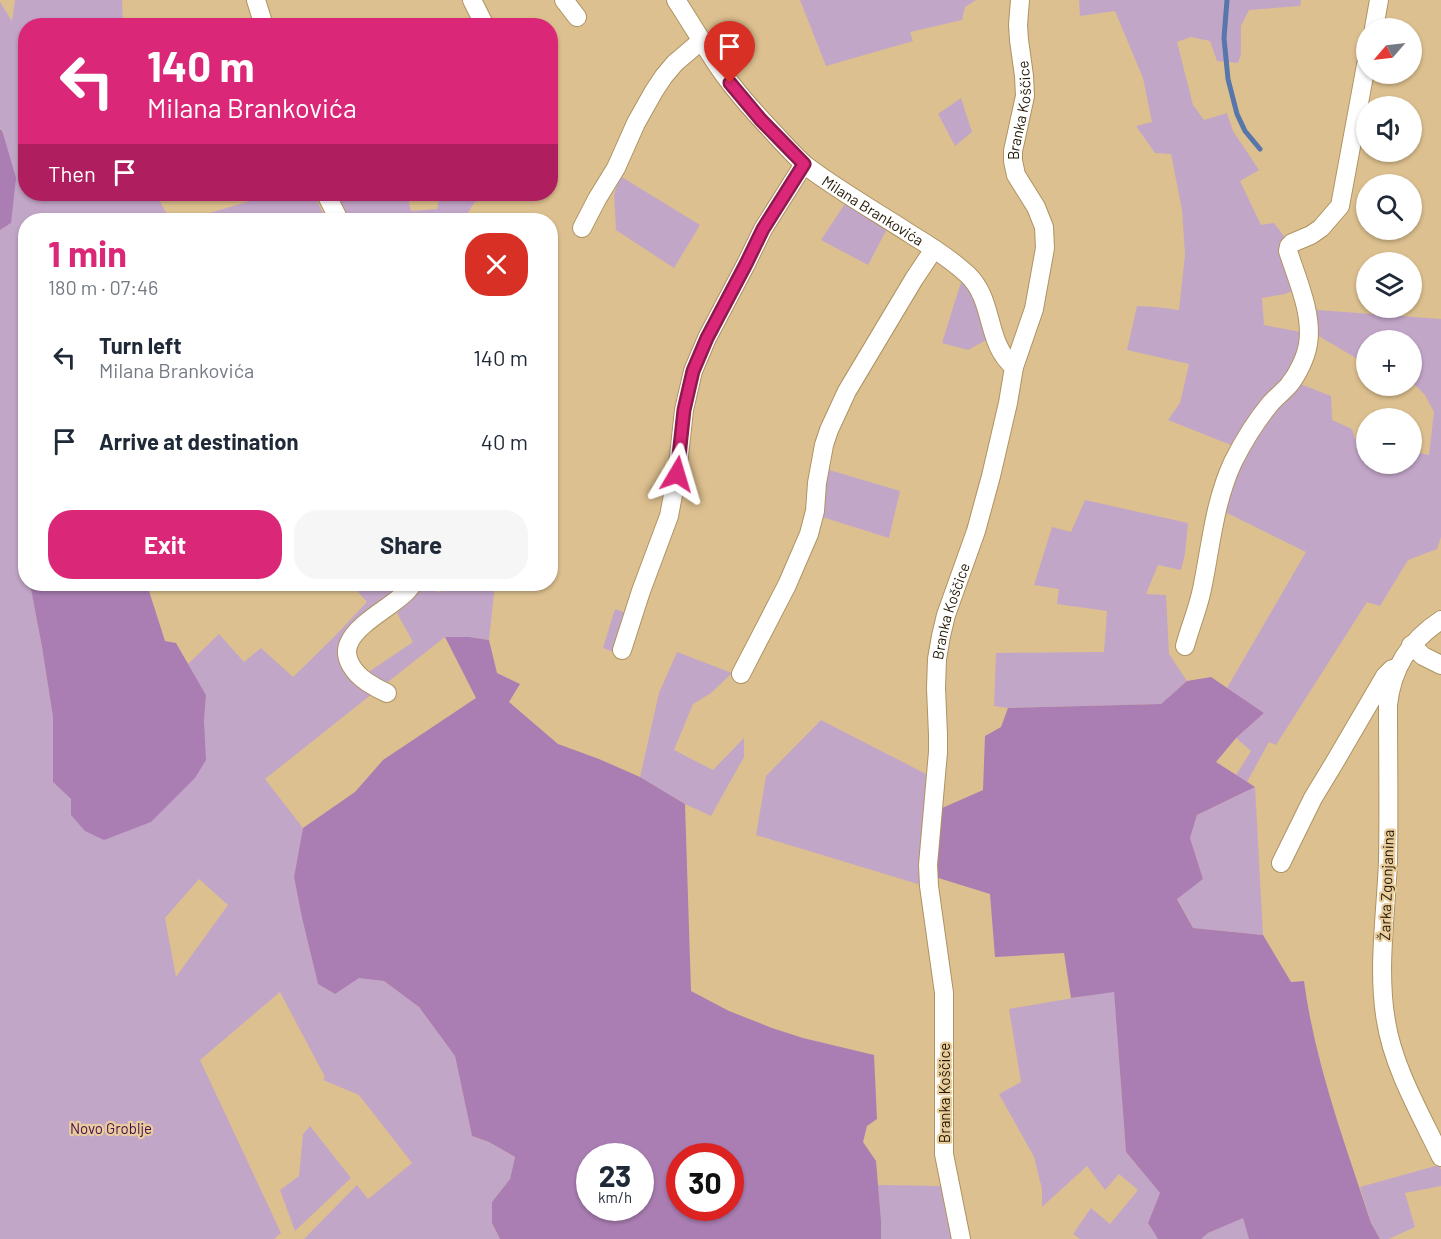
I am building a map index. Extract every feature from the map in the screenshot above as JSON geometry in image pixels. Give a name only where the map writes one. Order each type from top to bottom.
[{"type":"street","points":[[256,0],[262,18]]},
{"type":"street","points":[[472,0],[481,18]]},
{"type":"street","points":[[564,0],[577,17]]},
{"type":"street","name":"Milana Brankovića","points":[[676,0],[721,71],[739,94],[804,164],[934,249],[970,277],[979,288],[1002,355],[1014,367]]},
{"type":"street","name":"Branka Koščice","points":[[961,1239],[944,1154],[945,993],[930,895],[928,865],[938,744],[937,659],[946,615],[976,531],[991,476],[1014,367],[1035,309],[1045,248],[1044,227],[1036,207],[1014,168],[1013,151],[1025,96],[1018,32],[1020,0]]},
{"type":"street","points":[[1376,18],[1379,0]]},
{"type":"street","points":[[582,228],[616,168],[636,123],[654,91],[675,63],[702,40]]},
{"type":"street","points":[[1185,646],[1202,591],[1217,507],[1225,481],[1250,432],[1290,383],[1304,358],[1308,344],[1309,325],[1303,297],[1288,251],[1289,246],[1321,228],[1340,206],[1362,84]]},
{"type":"street","points":[[622,650],[669,516],[677,474],[684,410],[693,371],[707,338],[763,229],[804,164]]},
{"type":"street","points":[[741,674],[787,585],[809,534],[815,510],[824,445],[847,391],[934,249]]},
{"type":"street","points":[[387,693],[365,681],[355,671],[350,664],[347,648],[357,632],[407,591]]},
{"type":"street","name":"Žarka Zgonjanina","points":[[1441,620],[1428,628],[1411,645],[1392,683],[1388,705],[1388,861],[1382,980],[1386,1021],[1394,1054],[1441,1157]]},
{"type":"street","points":[[1411,645],[1423,656],[1441,665]]},
{"type":"street","points":[[1281,863],[1313,798],[1385,676],[1399,666]]},
{"type":"green space","name":"Novo Groblje","points":[[15,0],[122,0],[123,18],[18,18],[18,201],[160,201],[166,213],[18,213],[18,591],[31,591],[42,647],[53,717],[53,782],[71,799],[71,815],[135,827],[151,822],[204,721],[206,695],[188,664],[219,634],[244,662],[261,648],[293,677],[367,602],[357,591],[393,591],[341,644],[372,694],[265,779],[303,828],[294,877],[318,984],[335,994],[359,977],[384,981],[419,1007],[455,1056],[472,1136],[489,1142],[515,1157],[510,1179],[492,1202],[492,1223],[500,1239],[304,1239],[357,1185],[368,1199],[412,1163],[359,1095],[323,1080],[325,1077],[280,992],[200,1060],[281,1233],[274,1239],[0,1239],[0,230],[11,223],[3,130],[0,130],[0,2],[12,21]],"holes":[[[199,879],[228,905],[176,977],[165,918]]]},
{"type":"green space","points":[[800,0],[976,0],[965,7],[962,20],[910,32],[913,41],[826,66]]},
{"type":"green space","points":[[1079,0],[1301,0],[1300,6],[1249,10],[1241,26],[1241,54],[1238,63],[1217,61],[1210,41],[1191,37],[1177,42],[1193,105],[1204,120],[1227,113],[1233,131],[1259,170],[1240,181],[1261,225],[1274,223],[1287,240],[1280,246],[1294,290],[1262,298],[1264,325],[1301,332],[1296,355],[1286,378],[1231,445],[1168,420],[1180,403],[1189,364],[1127,350],[1137,306],[1179,310],[1185,254],[1182,210],[1171,154],[1155,153],[1136,126],[1152,122],[1143,78],[1115,11],[1080,16]]},
{"type":"green space","points":[[961,98],[972,132],[955,146],[938,114]]},
{"type":"green space","points":[[620,176],[700,225],[674,268],[616,230],[614,195]]},
{"type":"green space","points":[[848,199],[888,227],[868,265],[821,240]]},
{"type":"green space","points":[[250,201],[317,201],[323,213],[210,213]]},
{"type":"green space","points":[[339,201],[409,201],[411,211],[437,209],[439,201],[475,201],[468,213],[343,213]]},
{"type":"green space","points":[[962,279],[970,288],[988,339],[968,350],[942,343]]},
{"type":"green space","points":[[1317,310],[1356,313],[1356,318],[1441,319],[1441,537],[1437,549],[1408,560],[1380,606],[1367,602],[1276,745],[1269,742],[1247,782],[1236,775],[1251,751],[1236,738],[1264,713],[1227,688],[1306,552],[1223,511],[1238,465],[1263,424],[1295,382],[1331,396],[1332,420],[1352,429],[1356,439],[1356,474],[1422,474],[1422,453],[1429,455],[1434,412],[1422,392],[1422,330],[1356,330],[1356,358],[1317,335]]},
{"type":"green space","points":[[826,469],[900,491],[889,538],[819,516]]},
{"type":"green space","points":[[1085,500],[1188,523],[1181,570],[1158,565],[1146,594],[1166,595],[1169,654],[1187,681],[1161,704],[1008,708],[994,706],[996,653],[1104,652],[1107,611],[1057,604],[1059,589],[1034,585],[1052,527],[1071,532]]},
{"type":"green space","points":[[417,591],[494,591],[489,640],[445,637],[384,685],[367,673],[413,642],[397,613]]},
{"type":"green space","points":[[615,609],[629,614],[616,653],[603,648]]},
{"type":"green space","points":[[677,652],[732,673],[711,693],[693,704],[674,750],[713,770],[744,738],[744,757],[711,816],[685,804],[640,777],[659,693]]},
{"type":"green space","points":[[821,720],[926,774],[921,885],[756,835],[766,776]]},
{"type":"green space","points":[[1255,787],[1263,935],[1193,928],[1177,898],[1203,879],[1190,838],[1197,815]]},
{"type":"green space","points":[[1114,991],[1126,1152],[1160,1193],[1148,1223],[1158,1239],[1080,1239],[1073,1234],[1091,1208],[1110,1224],[1138,1190],[1119,1174],[1105,1190],[1087,1166],[1042,1207],[1042,1189],[1034,1157],[999,1094],[1021,1082],[1009,1009]]},
{"type":"green space","points":[[310,1126],[351,1178],[295,1231],[280,1190],[299,1176],[303,1134]]},
{"type":"green space","points":[[1439,1165],[1441,1186],[1405,1193],[1415,1227],[1389,1239],[1380,1239],[1371,1223],[1360,1187]]},
{"type":"green space","points":[[878,1185],[943,1186],[953,1239],[881,1239]]},
{"type":"green space","points":[[1243,1217],[1249,1239],[1201,1239],[1208,1233]]},
{"type":"shaded area","points":[[0,130],[2,130],[16,178],[11,223],[0,230]]},
{"type":"shaded area","points":[[31,591],[149,591],[165,641],[176,643],[206,695],[204,721],[206,760],[195,778],[151,822],[104,840],[85,831],[71,815],[71,799],[53,782],[53,717]]},
{"type":"shaded area","points":[[445,637],[469,637],[489,640],[497,673],[520,684],[509,702],[558,744],[640,777],[685,804],[691,991],[729,1011],[772,1028],[874,1055],[877,1119],[867,1126],[863,1142],[876,1161],[881,1239],[500,1239],[492,1223],[492,1202],[510,1179],[515,1157],[489,1142],[472,1136],[455,1056],[419,1007],[384,981],[359,978],[335,994],[318,984],[294,877],[303,828],[355,792],[383,760],[476,698]]},
{"type":"shaded area","points":[[1211,677],[1264,713],[1236,738],[1216,762],[1255,787],[1197,815],[1190,838],[1203,879],[1177,899],[1193,928],[1263,935],[1291,982],[1304,981],[1323,1073],[1371,1223],[1380,1239],[1249,1239],[1243,1218],[1208,1233],[1201,1239],[1158,1239],[1148,1223],[1160,1193],[1126,1152],[1114,992],[1071,998],[1064,953],[995,957],[990,894],[932,876],[940,809],[983,790],[985,736],[1001,727],[1008,708],[1161,704],[1187,681]]},
{"type":"waterway","points":[[1227,0],[1224,38],[1228,79],[1237,114],[1245,131],[1260,149]]},
{"type":"route","points":[[677,474],[684,410],[693,371],[707,338],[763,229],[804,164],[761,120],[730,83]]}]
